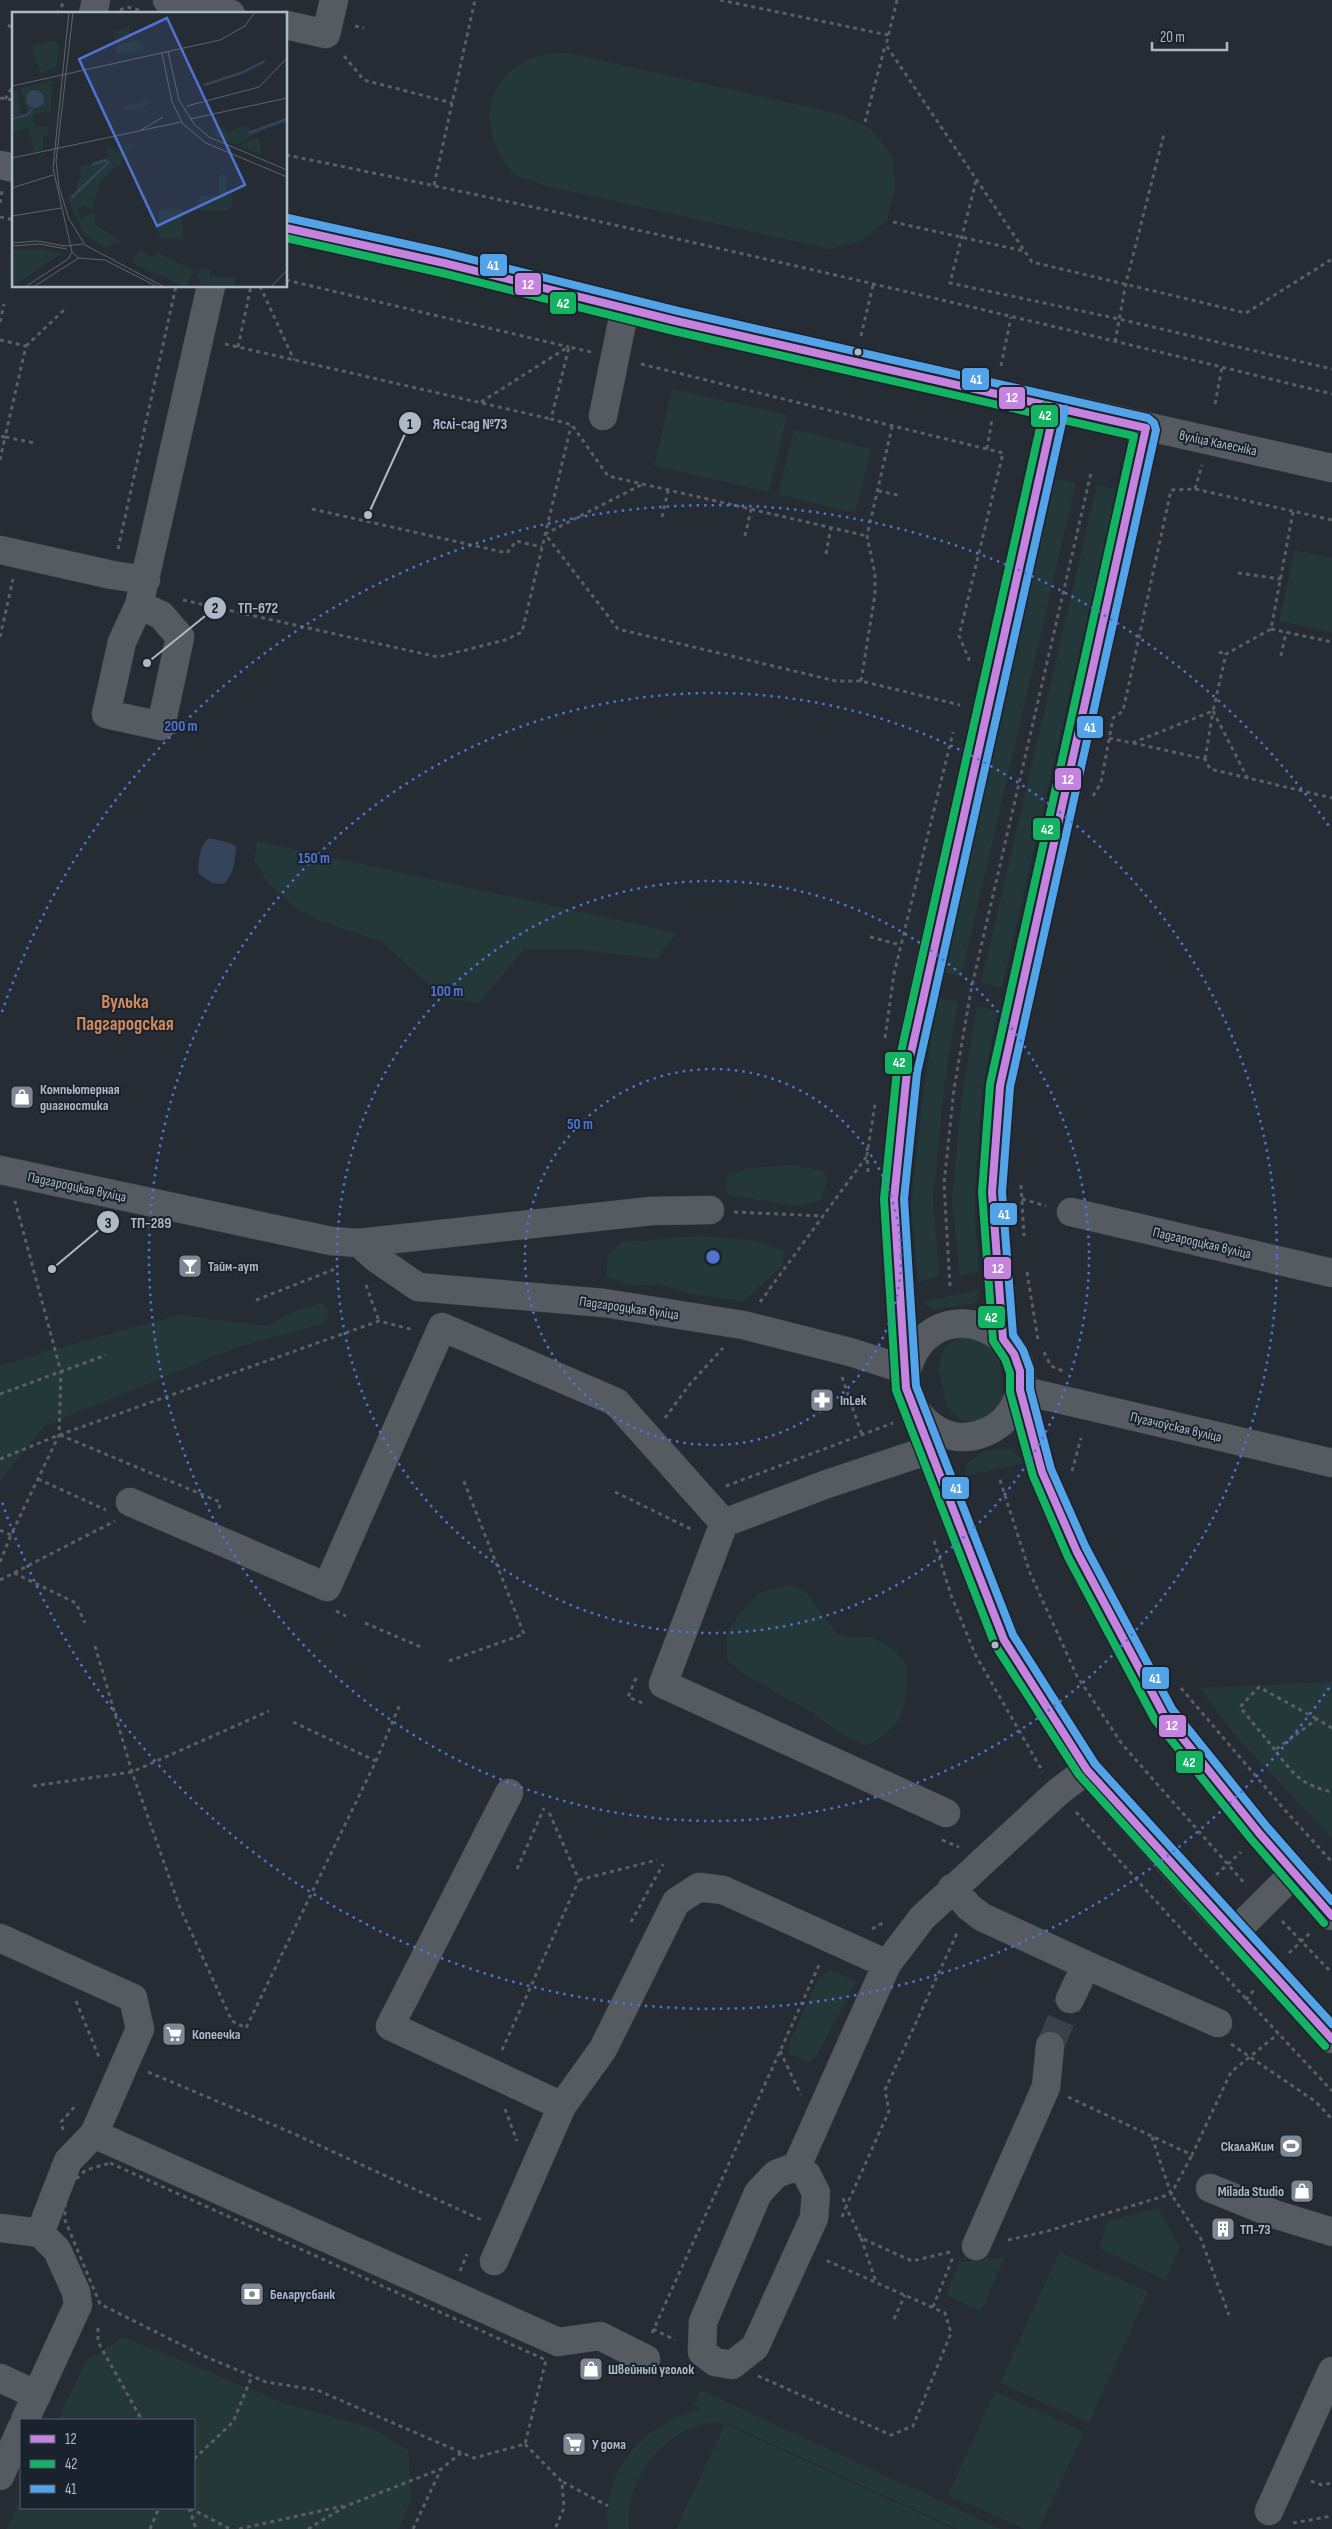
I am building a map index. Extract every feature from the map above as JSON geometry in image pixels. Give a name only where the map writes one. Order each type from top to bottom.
[{"type":"street","points":[[288,25],[326,34],[334,0]]},
{"type":"street","points":[[156,6],[212,12]]},
{"type":"street","name":"вуліца Калесніка","points":[[288,228],[1146,428],[1332,468]]},
{"type":"street","points":[[0,550],[112,575],[142,593],[211,288]]},
{"type":"street","points":[[603,416],[626,308]]},
{"type":"street","points":[[1055,407],[926,981],[908,1071],[894,1199],[906,1370],[904,1415],[929,1450],[1004,1640],[1087,1770],[1332,2039]]},
{"type":"street","points":[[1004,1339],[992,1192],[1000,1086],[1146,428]]},
{"type":"street","name":"Падгародцкая вуліца","points":[[4,1171],[331,1241],[376,1259],[418,1287],[604,1303],[743,1325],[850,1352],[906,1370]]},
{"type":"street","name":"Падгародцкая вуліца","points":[[358,1252],[651,1211],[710,1210]]},
{"type":"street","name":"Падгародцкая вуліца","points":[[1071,1212],[1332,1273]]},
{"type":"street","points":[[906,1370],[915,1348],[927,1336],[941,1327],[957,1323],[974,1324],[990,1329],[1004,1339],[1014,1354],[1020,1371],[1020,1390],[1042,1472],[1077,1552],[1164,1716],[1259,1833],[1332,1916]]},
{"type":"street","points":[[127,1510],[327,1587],[442,1328],[616,1402],[724,1523]]},
{"type":"street","points":[[904,1415],[924,1421],[939,1432],[955,1437],[972,1436],[988,1432],[1002,1423],[1012,1410],[1020,1390]]},
{"type":"street","name":"Пугачоўская вуліца","points":[[1020,1390],[1332,1463]]},
{"type":"street","points":[[929,1450],[827,1484],[724,1523],[663,1684],[946,1812]]},
{"type":"street","points":[[797,2166],[807,2175],[816,2193],[814,2218],[755,2346],[732,2365],[715,2362],[702,2352],[703,2322],[758,2193],[776,2174],[797,2166],[887,1964],[922,1918],[960,1898],[1058,1792],[1087,1770]]},
{"type":"street","points":[[509,1793],[390,2026],[562,2106]]},
{"type":"street","points":[[1234,1933],[1294,1873]]},
{"type":"street","points":[[494,2261],[562,2106],[603,2049],[676,1902],[699,1887],[723,1890],[887,1964]]},
{"type":"street","points":[[960,1898],[982,1917],[1218,2023]]},
{"type":"street","points":[[0,1938],[133,1998],[140,2029],[94,2134],[68,2161],[40,2233]]},
{"type":"street","points":[[1070,1999],[1086,1965]]},
{"type":"street","points":[[976,2246],[1046,2087],[1050,2046]]},
{"type":"street","points":[[94,2134],[446,2304],[558,2342],[600,2336],[644,2358]]},
{"type":"street","points":[[1210,2188],[1274,2214],[1332,2232]]},
{"type":"street","points":[[0,2228],[40,2233],[57,2250],[76,2292],[78,2305],[25,2419]]},
{"type":"street","points":[[1278,2518],[1332,2371]]},
{"type":"street","points":[[0,2378],[37,2395]]},
{"type":"street","points":[[0,2476],[20,2431]]},
{"type":"path","points":[[58,12],[65,0]]},
{"type":"path","points":[[434,185],[475,0]]},
{"type":"path","points":[[720,0],[888,35]]},
{"type":"path","points":[[865,122],[896,0]]},
{"type":"path","points":[[101,8],[156,6]]},
{"type":"path","points":[[8,25],[12,28]]},
{"type":"path","points":[[351,25],[364,28]]},
{"type":"path","points":[[886,45],[1032,262],[1246,312],[1332,259]]},
{"type":"path","points":[[344,56],[364,80],[452,103]]},
{"type":"path","points":[[5,99],[12,87]]},
{"type":"path","points":[[0,98],[12,100]]},
{"type":"path","points":[[1115,342],[1126,283],[1164,134]]},
{"type":"path","points":[[288,155],[434,185],[873,285],[1332,394]]},
{"type":"path","points":[[976,180],[950,283],[1119,319],[1332,369]]},
{"type":"path","points":[[893,222],[1025,252]]},
{"type":"path","points":[[288,280],[569,346],[1003,453],[959,636],[969,659],[967,669]]},
{"type":"path","points":[[855,361],[873,285]]},
{"type":"path","points":[[112,575],[176,288]]},
{"type":"path","points":[[238,348],[251,288]]},
{"type":"path","points":[[261,288],[294,360]]},
{"type":"path","points":[[0,322],[4,304]]},
{"type":"path","points":[[0,460],[26,346],[64,310]]},
{"type":"path","points":[[1001,366],[1011,317]]},
{"type":"path","points":[[0,340],[26,346]]},
{"type":"path","points":[[220,343],[572,425],[608,476],[867,536]]},
{"type":"path","points":[[480,403],[569,346]]},
{"type":"path","points":[[551,419],[569,346]]},
{"type":"path","points":[[1215,404],[1222,367]]},
{"type":"path","points":[[987,449],[993,411]]},
{"type":"path","points":[[176,598],[438,657],[505,640],[522,632],[572,425]]},
{"type":"path","points":[[861,681],[875,594],[875,574],[867,536],[892,427]]},
{"type":"path","points":[[0,436],[36,443]]},
{"type":"path","points":[[1195,489],[1203,459]]},
{"type":"path","points":[[950,1286],[944,1184],[955,1080],[973,981],[1091,473]]},
{"type":"path","points":[[545,534],[641,485]]},
{"type":"path","points":[[1091,798],[1101,783],[1113,718],[1123,711],[1172,490],[1195,489],[1332,520]]},
{"type":"path","points":[[662,517],[668,491]]},
{"type":"path","points":[[878,491],[898,496]]},
{"type":"path","points":[[312,509],[507,553],[516,541],[542,547]]},
{"type":"path","points":[[746,536],[751,509]]},
{"type":"path","points":[[1271,629],[1293,512]]},
{"type":"path","points":[[826,554],[831,527]]},
{"type":"path","points":[[545,534],[618,629],[836,681],[861,681],[960,705],[962,696]]},
{"type":"path","points":[[1238,573],[1281,579]]},
{"type":"path","points":[[875,574],[880,576]]},
{"type":"path","points":[[0,637],[14,577]]},
{"type":"path","points":[[1219,652],[1226,654],[1271,629],[1332,642]]},
{"type":"path","points":[[1281,656],[1286,632]]},
{"type":"path","points":[[1226,654],[1204,759],[1210,769],[1332,798]]},
{"type":"path","points":[[1132,743],[1213,711]]},
{"type":"path","points":[[1213,711],[1248,779]]},
{"type":"path","points":[[1109,738],[1204,759]]},
{"type":"path","points":[[870,937],[901,945]]},
{"type":"path","points":[[642,1432],[660,1426],[690,1384],[743,1325],[868,1155]]},
{"type":"path","points":[[0,1562],[59,1435],[61,1372],[4,1171]]},
{"type":"path","points":[[1020,1177],[1024,1243]]},
{"type":"path","points":[[710,1210],[823,1216]]},
{"type":"path","points":[[256,1300],[358,1252],[379,1321]]},
{"type":"path","points":[[1026,1270],[1037,1338],[1051,1366],[1069,1374]]},
{"type":"path","points":[[0,1459],[59,1435],[379,1321],[438,1336]]},
{"type":"path","points":[[0,1394],[106,1355]]},
{"type":"path","points":[[840,1371],[862,1435]]},
{"type":"path","points":[[699,1496],[862,1435],[904,1415]]},
{"type":"path","points":[[1075,1477],[1071,1468],[1081,1438]]},
{"type":"path","points":[[38,1479],[127,1510]]},
{"type":"path","points":[[449,1661],[524,1634],[462,1479]]},
{"type":"path","points":[[1000,1480],[1030,1573],[1077,1676],[1122,1744],[1227,1866],[1332,1973]]},
{"type":"path","points":[[0,1580],[127,1510]]},
{"type":"path","points":[[0,1530],[11,1535]]},
{"type":"path","points":[[14,1573],[76,1603],[85,1623]]},
{"type":"path","points":[[329,1608],[346,1616]]},
{"type":"path","points":[[365,1623],[422,1647]]},
{"type":"path","points":[[95,1646],[132,1772],[180,1908],[232,2021],[246,2028],[376,1761],[400,1704]]},
{"type":"path","points":[[1178,1684],[1283,1808],[1332,1862]]},
{"type":"path","points":[[1332,1728],[1259,1687],[1240,1707],[1300,1780],[1332,1792]]},
{"type":"path","points":[[33,1786],[132,1772],[269,1711]]},
{"type":"path","points":[[1275,1750],[1317,1719]]},
{"type":"path","points":[[293,1722],[376,1761]]},
{"type":"path","points":[[1171,1918],[1227,1866],[1283,1808]]},
{"type":"path","points":[[517,1869],[546,1809],[579,1880],[493,2074],[517,2142]]},
{"type":"path","points":[[579,1880],[657,1860]]},
{"type":"path","points":[[631,1922],[663,1864]]},
{"type":"path","points":[[877,2283],[846,2208],[889,2112],[885,2090],[960,1898]]},
{"type":"path","points":[[644,2358],[824,1956],[885,1921]]},
{"type":"path","points":[[72,1992],[101,2062]]},
{"type":"path","points":[[860,2238],[912,2261],[1048,2232],[1171,2194],[1232,2072],[1278,2034]]},
{"type":"path","points":[[149,2072],[290,2132],[481,2221],[485,2212]]},
{"type":"path","points":[[1046,2087],[1192,2155]]},
{"type":"path","points":[[68,2161],[61,2122],[80,2100]]},
{"type":"path","points":[[1152,2136],[1171,2194],[1200,2239],[1229,2315]]},
{"type":"path","points":[[99,2314],[100,2304],[65,2220],[65,2196],[74,2180],[86,2170],[110,2162],[446,2304],[546,2360],[525,2444]]},
{"type":"path","points":[[446,2304],[470,2248]]},
{"type":"path","points":[[732,2365],[891,2436],[913,2426],[951,2333],[945,2313],[800,2250]]},
{"type":"path","points":[[894,2319],[905,2295]]},
{"type":"path","points":[[100,2304],[206,2357],[266,2382],[317,2390],[474,2458],[525,2444]]},
{"type":"path","points":[[99,2323],[98,2342],[141,2419]]},
{"type":"path","points":[[195,2458],[233,2422],[252,2376]]},
{"type":"path","points":[[525,2444],[562,2482],[608,2506]]},
{"type":"path","points":[[239,2529],[346,2506],[440,2469],[461,2453]]},
{"type":"path","points":[[413,2529],[440,2469]]},
{"type":"path","points":[[555,2529],[564,2508],[562,2482]]},
{"type":"path","points":[[308,2529],[346,2506]]},
{"type":"path","points":[[150,2529],[159,2509]]},
{"type":"path","points":[[189,2509],[196,2529]]},
{"type":"path","points":[[191,2509],[230,2529]]},
{"type":"path","points":[[1278,2518],[1332,2516]]},
{"type":"shaded area","points":[[568,53],[840,114],[871,129],[893,157],[895,189],[887,221],[861,241],[829,249],[542,185],[520,177],[507,166],[496,145],[490,126],[492,99],[497,87],[505,77],[527,60],[541,55]]},
{"type":"shaded area","points":[[672,389],[787,415],[769,492],[654,466]]},
{"type":"shaded area","points":[[794,429],[871,449],[855,513],[778,494]]},
{"type":"shaded area","points":[[1055,479],[1076,483],[961,977],[941,972]]},
{"type":"shaded area","points":[[1097,485],[1117,489],[1002,988],[981,983]]},
{"type":"shaded area","points":[[1295,550],[1332,558],[1332,632],[1279,621]]},
{"type":"shaded area","points":[[257,841],[677,933],[657,959],[577,949],[524,949],[479,1003],[445,999],[382,942],[323,922],[296,908],[269,884],[254,860]]},
{"type":"shaded area","points":[[938,997],[958,1002],[944,1087],[933,1199],[939,1276],[918,1282],[911,1206],[923,1095]]},
{"type":"shaded area","points":[[977,1006],[997,1011],[982,1094],[974,1201],[979,1272],[960,1275],[952,1201],[961,1103]]},
{"type":"shaded area","points":[[791,1165],[824,1171],[828,1182],[820,1201],[797,1206],[729,1195],[725,1187],[727,1176],[743,1169]]},
{"type":"shaded area","points":[[699,1236],[752,1240],[784,1251],[782,1266],[744,1301],[695,1295],[659,1284],[631,1286],[606,1276],[608,1256],[621,1242]]},
{"type":"shaded area","points":[[980,1290],[976,1303],[934,1310],[922,1302]]},
{"type":"shaded area","points":[[323,1303],[330,1314],[325,1323],[235,1348],[44,1426],[0,1481],[0,1366],[47,1351],[179,1315],[267,1326],[298,1310]]},
{"type":"shaded area","points":[[961,1335],[985,1342],[993,1349],[1001,1367],[1003,1404],[977,1425],[961,1420],[947,1406],[938,1369],[944,1348]]},
{"type":"shaded area","points":[[1012,1449],[1025,1463],[965,1476],[967,1463],[985,1450]]},
{"type":"shaded area","points":[[787,1585],[805,1591],[837,1634],[850,1638],[872,1637],[888,1646],[906,1662],[905,1701],[898,1721],[880,1738],[867,1746],[837,1731],[812,1712],[745,1675],[727,1660],[727,1632],[744,1608],[761,1592]]},
{"type":"shaded area","points":[[1332,1682],[1332,1838],[1232,1732],[1200,1688]]},
{"type":"shaded area","points":[[830,1970],[856,1981],[817,2055],[809,2062],[789,2054],[790,2041],[819,1978]]},
{"type":"shaded area","points":[[1158,2208],[1180,2247],[1165,2280],[1099,2248],[1108,2221]]},
{"type":"shaded area","points":[[1059,2252],[1148,2292],[1089,2423],[1000,2383]]},
{"type":"shaded area","points":[[1005,2257],[981,2311],[946,2295],[960,2262]]},
{"type":"shaded area","points":[[124,2337],[284,2403],[374,2429],[408,2450],[411,2500],[399,2529],[7,2529],[20,2501],[20,2509],[195,2509],[195,2419],[58,2419],[86,2361]]},
{"type":"shaded area","points":[[700,2390],[1001,2529],[957,2529],[729,2424],[709,2424],[689,2429],[672,2439],[656,2453],[634,2489],[629,2509],[629,2529],[608,2529],[608,2507],[612,2486],[620,2468],[631,2451],[645,2437],[662,2425],[701,2409],[694,2405]]},
{"type":"shaded area","points":[[995,2391],[1084,2432],[1039,2529],[1025,2529],[948,2495]]},
{"type":"shaded area","points":[[725,2424],[954,2529],[676,2529]]},
{"type":"water","points":[[209,838],[230,843],[236,847],[232,871],[224,884],[212,883],[198,873],[201,849]]},
{"type":"tunnel","points":[[1050,2046],[1070,1999]]},
{"type":"transit line","name":"41","points":[[288,218],[446,253],[678,311],[1148,418],[1154,423],[1156,430],[1010,1087],[1002,1192],[1013,1335],[1023,1350],[1030,1369],[1030,1389],[1051,1469],[1086,1548],[1172,1709],[1267,1827],[1332,1901]]},
{"type":"transit line","name":"12","points":[[288,228],[444,263],[676,321],[1146,428],[1000,1086],[992,1192],[1003,1339],[1014,1354],[1020,1371],[1020,1390],[1042,1472],[1077,1552],[1164,1715],[1259,1833],[1332,1916]]},
{"type":"transit line","name":"42","points":[[288,238],[442,273],[674,331],[1134,436],[990,1084],[982,1192],[993,1341],[1005,1359],[1010,1373],[1010,1392],[1033,1476],[1068,1557],[1155,1720],[1251,1839],[1324,1923]]},
{"type":"transit line","name":"42","points":[[1045,405],[897,1070],[884,1199],[896,1390],[995,1645],[1079,1775],[1325,2046]]},
{"type":"transit line","name":"12","points":[[1055,407],[907,1071],[894,1199],[906,1388],[1004,1640],[1087,1770],[1332,2039]]},
{"type":"transit line","name":"41","points":[[1065,409],[917,1073],[904,1199],[916,1386],[1013,1635],[1095,1764],[1332,2024]]},
{"type":"place","name":"Яслі-сад №73","points":[[368,515]]},
{"type":"place","name":"ТП-672","points":[[147,663]]},
{"type":"place","name":"Компьютерная диагностика","points":[[22,1097]]},
{"type":"place","name":"Тайм-аут","points":[[190,1266]]},
{"type":"place","name":"ТП-289","points":[[52,1269]]},
{"type":"place","name":"InLek","points":[[822,1400]]},
{"type":"place","name":"Копеечка","points":[[174,2034]]},
{"type":"place","name":"СкалаЖим","points":[[1291,2146]]},
{"type":"place","name":"Milada Studio","points":[[1302,2191]]},
{"type":"place","name":"ТП-73","points":[[1223,2229]]},
{"type":"place","name":"Беларусбанк","points":[[252,2294]]},
{"type":"place","name":"Швейный уголок","points":[[591,2369]]},
{"type":"place","name":"У дома","points":[[574,2444]]},
{"type":"district","name":"Вулька Падгародская","points":[[125,1013]]}]
